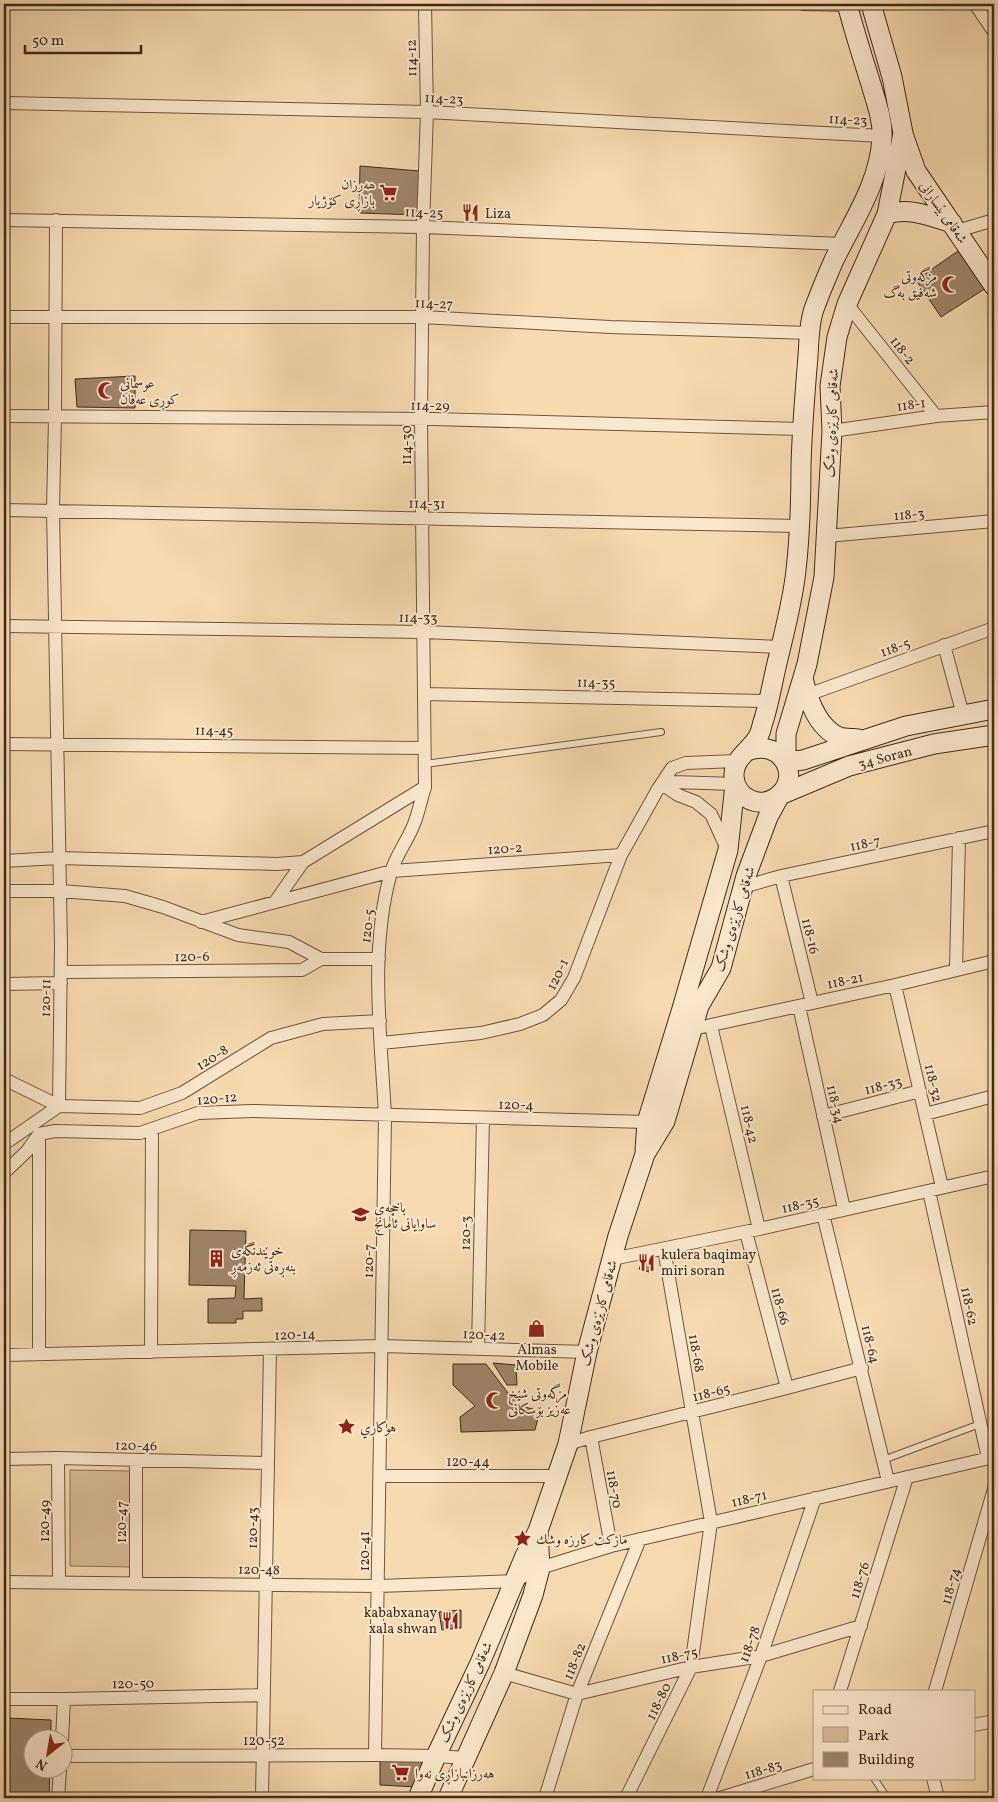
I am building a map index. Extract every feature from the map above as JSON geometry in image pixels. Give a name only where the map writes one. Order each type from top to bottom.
[{"type":"main road","name":"شەقامی کارێزەی وشک","points":[[742,756],[758,737],[781,647],[796,572],[800,526],[803,429],[813,311],[834,260],[876,172],[882,136],[877,104],[847,4]]},
{"type":"main road","name":"شەقامی کارێزەی وشک","points":[[786,762],[786,734],[805,686],[807,664],[824,577],[832,431],[830,386],[837,337],[847,304],[887,214],[903,133],[892,77],[871,4]]},
{"type":"main road","name":"شەقامی بێسارانی","points":[[903,133],[916,171],[994,286]]},
{"type":"main road","points":[[887,214],[901,210],[924,214],[954,227]]},
{"type":"main road","points":[[805,686],[824,728],[841,738],[865,739]]},
{"type":"main road","name":"34 Soran","points":[[786,762],[803,760],[906,726],[994,709]]},
{"type":"main road","name":"34 Soran","points":[[780,795],[849,766],[934,744],[994,736]]},
{"type":"main road","points":[[756,748],[774,750],[786,762],[788,780],[780,795],[773,800],[756,802],[747,799],[740,793],[735,784],[733,775],[742,756],[756,748]]},
{"type":"main road","name":"شەقامی کارێزەی وشک","points":[[645,1154],[647,1122],[728,850],[735,784]]},
{"type":"main road","name":"شەقامی کارێزەی وشک","points":[[418,1798],[480,1663],[525,1556],[538,1531],[568,1444],[586,1352],[618,1236],[645,1154],[664,1121],[699,1006],[721,968],[743,887],[768,817],[780,795]]},
{"type":"main road","points":[[691,979],[710,987]]},
{"type":"main road","name":"شەقامی کارێزەی وشک","points":[[448,1798],[504,1673],[533,1595],[540,1568],[538,1531]]},
{"type":"street","name":"114-12","points":[[425,4],[427,112]]},
{"type":"street","points":[[803,4],[847,4]]},
{"type":"street","points":[[975,4],[994,32]]},
{"type":"street","name":"114-23","points":[[4,104],[427,112],[882,136]]},
{"type":"street","name":"114-30","points":[[424,748],[421,419],[423,227],[427,112]]},
{"type":"street","name":"114-25","points":[[4,220],[423,227],[843,244]]},
{"type":"street","name":"120-11","points":[[56,220],[53,510],[61,978],[59,1106]]},
{"type":"street","points":[[954,227],[994,220]]},
{"type":"street","name":"118-2","points":[[847,304],[936,416]]},
{"type":"street","name":"114-27","points":[[4,317],[422,317],[610,327],[810,333]]},
{"type":"street","name":"118-1","points":[[832,431],[936,416],[994,412]]},
{"type":"street","name":"114-29","points":[[4,416],[421,419],[803,429]]},
{"type":"street","name":"114-31","points":[[4,510],[800,526]]},
{"type":"street","name":"118-3","points":[[827,536],[994,522]]},
{"type":"street","name":"114-33","points":[[4,626],[424,632],[781,647]]},
{"type":"street","name":"118-5","points":[[805,686],[944,645],[994,628]]},
{"type":"street","points":[[944,645],[963,715]]},
{"type":"street","name":"114-35","points":[[424,694],[768,701]]},
{"type":"street","name":"114-45","points":[[4,744],[57,743],[424,748]]},
{"type":"street","name":"120-5","points":[[385,1116],[379,959],[382,921],[392,871],[414,824],[425,787],[424,748]]},
{"type":"street","name":"120-1","points":[[381,1043],[480,1033],[520,1024],[543,1015],[562,1000],[574,978],[621,855],[672,768],[686,763],[742,756]]},
{"type":"street","points":[[662,787],[673,782],[735,784]]},
{"type":"street","points":[[274,902],[303,862],[425,787]]},
{"type":"street","points":[[662,787],[696,802],[711,814],[728,850]]},
{"type":"street","name":"118-7","points":[[743,887],[781,876],[994,831]]},
{"type":"street","points":[[956,970],[959,838]]},
{"type":"street","name":"120-2","points":[[200,922],[392,871],[621,855]]},
{"type":"street","points":[[4,861],[59,858],[278,864],[303,862]]},
{"type":"street","name":"118-16","points":[[781,876],[812,1003]]},
{"type":"street","points":[[4,891],[60,891],[125,896],[163,907],[238,935],[288,942],[321,959],[379,959]]},
{"type":"street","name":"120-6","points":[[4,984],[61,978],[302,970],[321,959]]},
{"type":"street","name":"118-21","points":[[707,1026],[994,961]]},
{"type":"street","name":"118-32","points":[[895,984],[942,1187]]},
{"type":"street","name":"118-34","points":[[799,1006],[844,1209]]},
{"type":"street","name":"120-8","points":[[59,1106],[140,1108],[182,1093],[271,1038],[323,1024],[380,1021]]},
{"type":"street","name":"118-42","points":[[707,1026],[760,1229]]},
{"type":"street","points":[[4,1079],[59,1106],[4,1144]]},
{"type":"street","name":"118-33","points":[[823,1116],[920,1091]]},
{"type":"street","points":[[925,1114],[994,1096]]},
{"type":"street","name":"120-12","points":[[39,1134],[55,1131],[140,1134],[198,1113],[252,1111],[385,1116]]},
{"type":"street","name":"120-4","points":[[385,1116],[647,1122]]},
{"type":"street","name":"120-7","points":[[381,1346],[385,1116]]},
{"type":"street","name":"120-3","points":[[478,1348],[483,1118]]},
{"type":"street","points":[[152,1129],[152,1352]]},
{"type":"street","points":[[4,1173],[27,1151],[39,1134]]},
{"type":"street","points":[[39,1134],[39,1354]]},
{"type":"street","name":"118-35","points":[[612,1259],[760,1229],[994,1176]]},
{"type":"street","name":"118-62","points":[[929,1190],[980,1424],[991,1457]]},
{"type":"street","name":"118-64","points":[[823,1214],[888,1481]]},
{"type":"street","name":"118-66","points":[[746,1232],[787,1388]]},
{"type":"street","name":"118-68","points":[[664,1249],[711,1522]]},
{"type":"street","name":"120-42","points":[[381,1346],[586,1352]]},
{"type":"street","name":"120-14","points":[[4,1355],[381,1346],[586,1352]]},
{"type":"street","name":"120-41","points":[[375,1755],[379,1586],[381,1346]]},
{"type":"street","name":"120-43","points":[[262,1798],[270,1349]]},
{"type":"street","name":"118-65","points":[[568,1444],[862,1368]]},
{"type":"street","name":"118-70","points":[[590,1437],[610,1546]]},
{"type":"street","name":"118-71","points":[[515,1581],[540,1568],[610,1546],[991,1457]]},
{"type":"street","name":"120-46","points":[[4,1459],[58,1458],[268,1463]]},
{"type":"street","name":"120-49","points":[[58,1458],[59,1583]]},
{"type":"street","name":"120-47","points":[[136,1460],[136,1583]]},
{"type":"street","name":"120-44","points":[[380,1476],[556,1476]]},
{"type":"street","name":"118-76","points":[[840,1690],[907,1477]]},
{"type":"street","name":"118-74","points":[[935,1690],[994,1489]]},
{"type":"street","name":"118-78","points":[[707,1798],[761,1656],[815,1498]]},
{"type":"street","name":"118-80","points":[[626,1798],[691,1667],[711,1522]]},
{"type":"street","name":"118-82","points":[[544,1798],[577,1694],[640,1539]]},
{"type":"street","name":"120-48","points":[[4,1582],[379,1586],[515,1581]]},
{"type":"street","name":"118-75","points":[[504,1673],[577,1694],[691,1667],[761,1656],[861,1626]]},
{"type":"street","name":"120-50","points":[[4,1699],[64,1700],[264,1695]]},
{"type":"street","points":[[62,1730],[64,1700]]},
{"type":"street","points":[[976,1725],[994,1721]]},
{"type":"street","name":"120-52","points":[[72,1756],[375,1755],[466,1758]]},
{"type":"street","name":"118-83","points":[[720,1798],[813,1769]]},
{"type":"street","points":[[58,1798],[59,1780]]},
{"type":"street","points":[[934,1780],[938,1798]]},
{"type":"lane","points":[[425,764],[661,732]]},
{"type":"lane","points":[[883,1460],[980,1424]]},
{"type":"lane","points":[[875,1780],[887,1798]]},
{"type":"green space","points":[[70,1470],[132,1471],[132,1567],[70,1566]]},
{"type":"building","name":"ھەرزان بازاڕی کۆژیار","points":[[360,166],[420,171],[419,215],[359,213]]},
{"type":"building","points":[[958,251],[986,288],[941,317],[916,280]]},
{"type":"building","points":[[135,376],[135,408],[77,407],[75,379]]},
{"type":"building","name":"خوێندنگەی بنەڕەتی ئەزمەڕ","points":[[190,1230],[246,1231],[244,1299],[262,1298],[262,1311],[243,1311],[243,1319],[236,1319],[236,1323],[208,1323],[208,1299],[235,1298],[236,1286],[189,1285]]},
{"type":"building","name":"kulera baqimay miri soran","points":[[644,1257],[652,1258],[649,1272],[639,1269]]},
{"type":"building","points":[[493,1363],[516,1365],[517,1385],[507,1385]]},
{"type":"building","name":"مزگەوتی شێخ عەزیز بۆسکانی","points":[[453,1364],[486,1364],[511,1397],[528,1408],[540,1410],[535,1430],[461,1432],[460,1417],[475,1406],[453,1385]]},
{"type":"building","name":"kababxanay xala shwan","points":[[461,1610],[461,1628],[442,1630],[439,1612]]},
{"type":"building","points":[[7,1718],[51,1720],[51,1730],[22,1730],[22,1780],[50,1780],[49,1798],[5,1798]]},
{"type":"building","name":"هەرزانبازاڕی نەوا","points":[[380,1761],[428,1761],[417,1787],[380,1785]]},
{"type":"place","name":"ھەرزان بازاڕی کۆژیار","points":[[389,192]]},
{"type":"place","name":"Liza","points":[[471,213]]},
{"type":"place","name":"مزگەوتی شەفیق بەگ","points":[[951,284]]},
{"type":"place","name":"عوسمانی کوڕی عەفان","points":[[106,391]]},
{"type":"place","name":"باخچەی ساوایانی ئامانج","points":[[360,1215]]},
{"type":"place","name":"خوێندنگەی بنەڕەتی ئەزمەڕ","points":[[217,1258]]},
{"type":"place","name":"kulera baqimay miri soran","points":[[647,1262]]},
{"type":"place","name":"Almas Mobile","points":[[537,1329]]},
{"type":"place","name":"مزگەوتی شێخ عەزیز بۆسکانی","points":[[494,1401]]},
{"type":"place","name":"هوكاري","points":[[346,1427]]},
{"type":"place","name":"ماركت كارزه وشك","points":[[522,1539]]},
{"type":"place","name":"kababxanay xala shwan","points":[[451,1620]]},
{"type":"place","name":"هەرزانبازاڕی نەوا","points":[[401,1773]]}]
